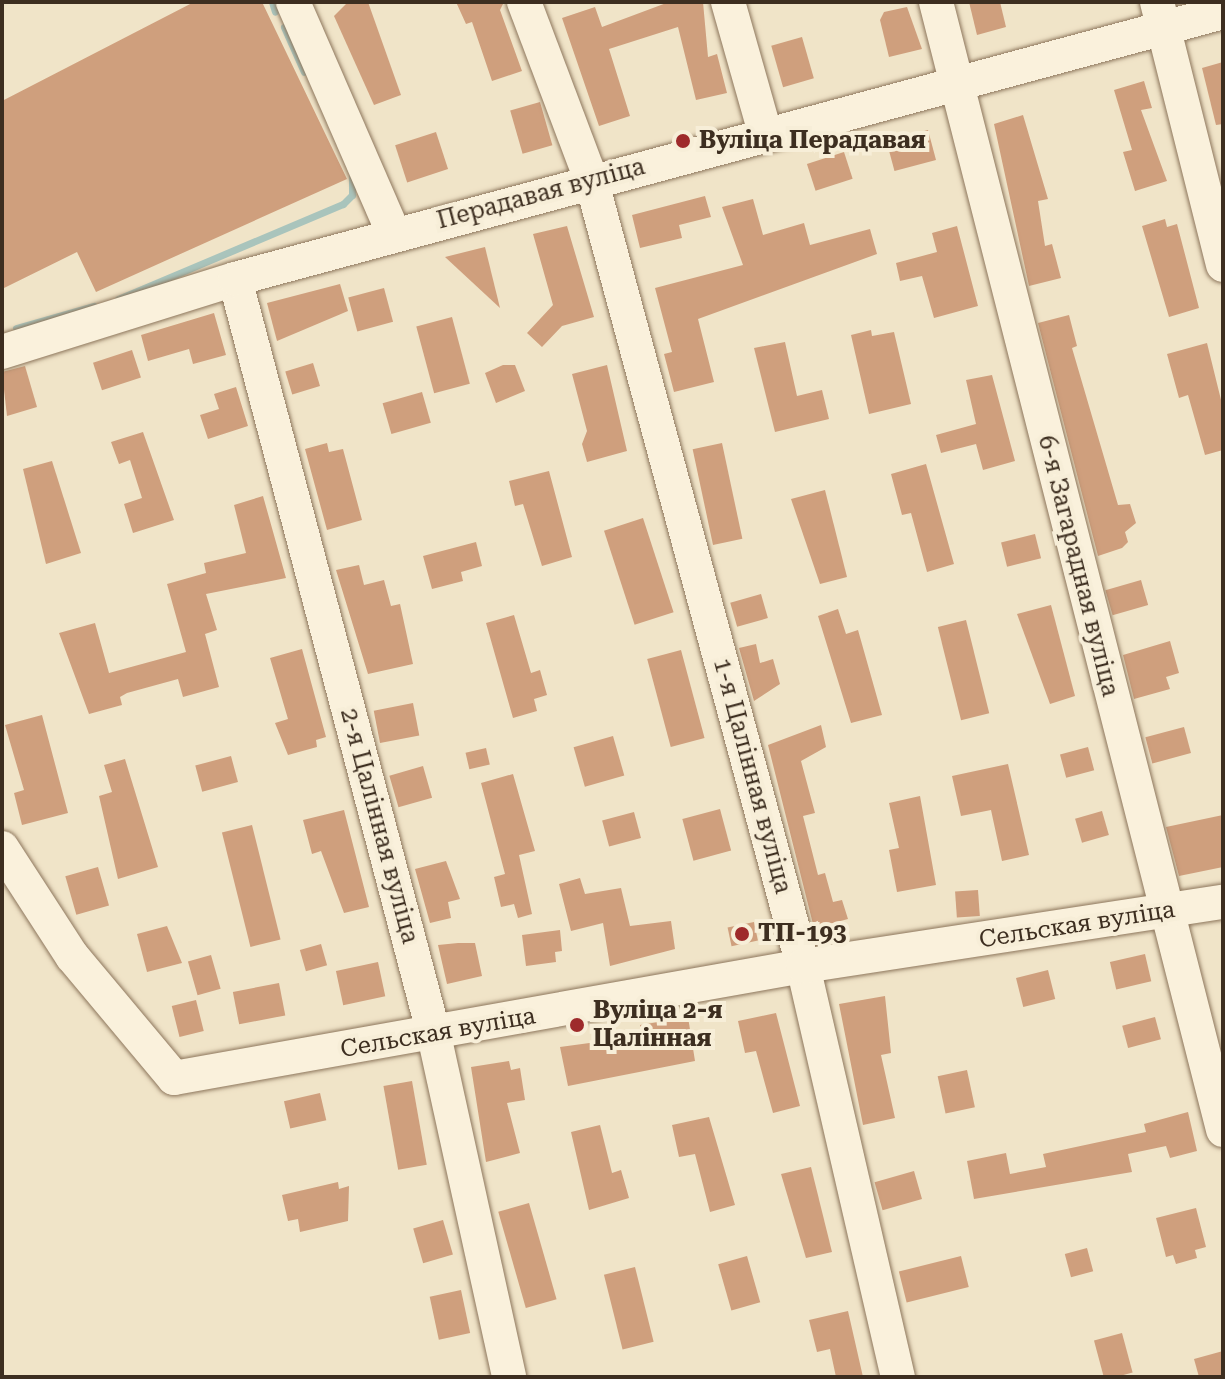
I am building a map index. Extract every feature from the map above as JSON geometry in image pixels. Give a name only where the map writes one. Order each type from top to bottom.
[{"type":"street","points":[[293,2],[394,234]]},
{"type":"street","name":"1-я Цалінная вуліца","points":[[524,2],[591,179],[803,966],[898,1377]]},
{"type":"street","points":[[728,2],[765,133]]},
{"type":"street","name":"6-я Загарадная вуліца","points":[[936,2],[953,83],[1223,1130]]},
{"type":"street","name":"Перадавая вуліца","points":[[2,352],[235,279],[394,234],[953,83],[1160,15],[1223,12]]},
{"type":"street","points":[[1160,15],[1223,265]]},
{"type":"street","name":"2-я Цалінная вуліца","points":[[235,279],[434,1035],[509,1377]]},
{"type":"street","name":"Сельская вуліца","points":[[2,848],[72,956],[174,1078],[434,1035],[803,966],[1223,902]]},
{"type":"building","points":[[194,2],[262,2],[347,179],[96,292],[77,252],[2,289],[2,101]]},
{"type":"building","points":[[348,2],[368,2],[401,95],[374,105],[334,16]]},
{"type":"building","points":[[456,2],[504,2],[500,10],[522,71],[492,81],[472,22],[466,24]]},
{"type":"building","points":[[669,2],[703,2],[708,57],[717,54],[727,93],[696,100],[678,27],[609,49],[630,116],[599,126],[562,18],[595,7],[602,27]]},
{"type":"building","points":[[969,2],[1000,2],[1006,27],[977,35]]},
{"type":"building","points":[[907,7],[922,49],[889,57],[880,20],[884,12]]},
{"type":"building","points":[[802,37],[814,78],[783,87],[771,46]]},
{"type":"building","points":[[1223,62],[1223,124],[1216,125],[1202,68]]},
{"type":"building","points":[[1144,81],[1152,108],[1141,110],[1167,181],[1135,191],[1123,152],[1132,150],[1114,90]]},
{"type":"building","points":[[540,102],[552,145],[523,154],[510,111]]},
{"type":"building","points":[[1023,115],[1048,199],[1038,201],[1045,246],[1052,244],[1061,278],[1029,286],[994,124]]},
{"type":"building","points":[[928,130],[936,160],[894,171],[886,141]]},
{"type":"building","points":[[436,132],[448,169],[407,182],[395,145]]},
{"type":"building","points":[[844,152],[853,179],[816,191],[807,164]]},
{"type":"building","points":[[705,196],[711,217],[679,225],[682,238],[640,248],[632,215]]},
{"type":"building","points":[[753,199],[763,235],[804,223],[810,245],[870,229],[877,254],[698,319],[714,382],[674,392],[664,354],[672,352],[655,288],[743,265],[722,207]]},
{"type":"building","points":[[1165,219],[1167,227],[1177,224],[1199,308],[1169,317],[1142,226]]},
{"type":"building","points":[[567,226],[594,317],[562,326],[542,347],[527,333],[553,305],[533,234]]},
{"type":"building","points":[[957,226],[978,306],[934,318],[922,276],[900,281],[896,263],[937,252],[932,233]]},
{"type":"building","points":[[485,247],[500,308],[445,257]]},
{"type":"building","points":[[340,284],[348,311],[277,341],[267,303]]},
{"type":"building","points":[[384,288],[393,322],[357,331],[348,298]]},
{"type":"building","points":[[214,313],[226,355],[193,364],[189,349],[148,361],[141,335]]},
{"type":"building","points":[[1069,315],[1077,346],[1072,348],[1118,505],[1130,504],[1136,523],[1125,532],[1128,542],[1122,548],[1098,556],[1038,323]]},
{"type":"building","points":[[452,317],[470,384],[434,393],[416,327]]},
{"type":"building","points":[[871,330],[872,336],[894,332],[911,404],[869,414],[851,335]]},
{"type":"building","points":[[785,342],[797,396],[822,390],[829,419],[775,432],[754,348]]},
{"type":"building","points":[[1207,343],[1223,408],[1223,450],[1205,455],[1188,395],[1179,398],[1167,354]]},
{"type":"building","points":[[132,350],[141,378],[102,390],[93,363]]},
{"type":"building","points":[[313,363],[320,386],[292,394],[285,371]]},
{"type":"building","points":[[503,365],[515,365],[525,391],[496,403],[485,373]]},
{"type":"building","points":[[607,365],[627,451],[587,462],[582,444],[587,431],[572,374]]},
{"type":"building","points":[[25,366],[37,407],[7,416],[2,372]]},
{"type":"building","points":[[992,375],[1015,461],[983,470],[976,444],[941,453],[936,435],[976,424],[966,380]]},
{"type":"building","points":[[236,387],[248,426],[208,439],[200,415],[219,409],[214,394]]},
{"type":"building","points":[[422,392],[431,423],[391,434],[383,403]]},
{"type":"building","points":[[143,432],[174,520],[133,533],[124,504],[142,498],[130,460],[119,464],[111,442]]},
{"type":"building","points":[[327,443],[329,452],[343,449],[362,520],[327,530],[305,449]]},
{"type":"building","points":[[722,443],[742,539],[713,545],[693,449]]},
{"type":"building","points":[[52,461],[81,553],[46,564],[23,469]]},
{"type":"building","points":[[926,464],[954,564],[927,572],[911,513],[902,515],[891,474]]},
{"type":"building","points":[[549,471],[572,557],[542,566],[523,504],[515,506],[509,481]]},
{"type":"building","points":[[825,490],[847,577],[820,584],[791,499]]},
{"type":"building","points":[[263,496],[286,578],[206,594],[217,630],[205,634],[219,687],[183,697],[178,679],[127,693],[120,697],[122,705],[89,714],[59,633],[95,623],[109,673],[186,652],[167,584],[206,573],[204,563],[246,553],[234,505]]},
{"type":"building","points":[[643,518],[674,612],[635,625],[604,531]]},
{"type":"building","points":[[1035,534],[1041,558],[1007,567],[1001,542]]},
{"type":"building","points":[[476,542],[482,566],[461,572],[463,581],[432,589],[423,556]]},
{"type":"building","points":[[359,565],[364,585],[384,580],[391,606],[400,604],[413,664],[368,674],[336,570]]},
{"type":"building","points":[[1141,580],[1148,605],[1113,615],[1105,590]]},
{"type":"building","points":[[761,594],[768,618],[737,627],[730,603]]},
{"type":"building","points":[[1051,605],[1075,696],[1050,704],[1017,614]]},
{"type":"building","points":[[838,609],[846,634],[858,630],[882,715],[851,723],[818,616]]},
{"type":"building","points":[[514,615],[531,673],[540,670],[547,695],[534,699],[537,711],[513,718],[486,623]]},
{"type":"building","points":[[966,620],[989,713],[961,720],[938,627]]},
{"type":"building","points":[[1170,641],[1179,673],[1166,677],[1170,689],[1134,699],[1123,655]]},
{"type":"building","points":[[756,644],[760,663],[773,659],[780,684],[754,701],[739,648]]},
{"type":"building","points":[[302,649],[326,737],[316,740],[317,747],[288,755],[275,723],[288,719],[270,658]]},
{"type":"building","points":[[681,650],[705,738],[671,747],[647,659]]},
{"type":"building","points":[[413,703],[419,735],[380,743],[374,711]]},
{"type":"building","points":[[42,715],[68,813],[22,825],[14,793],[24,790],[5,725]]},
{"type":"building","points":[[821,725],[826,747],[801,761],[815,813],[803,816],[818,875],[825,873],[833,902],[842,900],[848,919],[814,928],[768,745]]},
{"type":"building","points":[[1184,727],[1191,753],[1152,763],[1145,737]]},
{"type":"building","points":[[613,736],[624,775],[585,787],[574,747]]},
{"type":"building","points":[[1088,747],[1094,770],[1066,778],[1060,755]]},
{"type":"building","points":[[486,748],[490,765],[469,769],[466,753]]},
{"type":"building","points":[[231,756],[238,782],[202,792],[195,766]]},
{"type":"building","points":[[125,759],[158,867],[118,879],[99,796],[112,792],[104,765]]},
{"type":"building","points":[[1008,764],[1029,855],[1002,861],[991,810],[961,816],[952,776]]},
{"type":"building","points":[[423,766],[432,798],[398,807],[389,776]]},
{"type":"building","points":[[513,774],[535,851],[519,855],[532,914],[518,918],[514,904],[501,907],[494,877],[505,874],[481,783]]},
{"type":"building","points":[[920,796],[936,885],[897,892],[889,850],[899,848],[889,803]]},
{"type":"building","points":[[720,809],[731,851],[693,861],[682,819]]},
{"type":"building","points":[[344,810],[369,907],[344,913],[321,851],[312,854],[303,820]]},
{"type":"building","points":[[1102,811],[1109,835],[1082,843],[1075,819]]},
{"type":"building","points":[[634,812],[641,838],[609,847],[602,821]]},
{"type":"building","points":[[1223,815],[1223,867],[1179,876],[1166,827]]},
{"type":"building","points":[[252,825],[281,939],[250,947],[222,832]]},
{"type":"building","points":[[446,861],[460,899],[448,902],[451,918],[430,923],[415,869]]},
{"type":"building","points":[[98,867],[109,905],[76,915],[65,876]]},
{"type":"building","points":[[580,878],[585,894],[621,888],[630,926],[671,921],[675,949],[610,966],[603,923],[571,931],[559,884]]},
{"type":"building","points":[[978,890],[980,916],[957,918],[955,892]]},
{"type":"building","name":"ТП-193","points":[[754,922],[758,941],[732,946],[728,928]]},
{"type":"building","points":[[167,926],[182,963],[147,972],[137,934]]},
{"type":"building","points":[[560,930],[562,951],[555,952],[556,962],[526,966],[522,935]]},
{"type":"building","points":[[475,943],[482,976],[447,984],[438,945]]},
{"type":"building","points":[[321,944],[327,965],[306,971],[300,950]]},
{"type":"building","points":[[1145,954],[1151,981],[1116,989],[1110,962]]},
{"type":"building","points":[[211,955],[221,989],[198,995],[188,962]]},
{"type":"building","points":[[378,962],[385,996],[343,1005],[336,971]]},
{"type":"building","points":[[1048,970],[1055,999],[1023,1007],[1016,978]]},
{"type":"building","points":[[279,983],[285,1015],[239,1024],[233,992]]},
{"type":"building","points":[[885,996],[891,1053],[881,1055],[895,1118],[863,1125],[839,1004]]},
{"type":"building","points":[[196,1000],[204,1031],[179,1037],[172,1006]]},
{"type":"building","points":[[776,1013],[800,1106],[773,1113],[756,1051],[745,1053],[738,1021]]},
{"type":"building","points":[[688,1017],[695,1061],[568,1086],[560,1047],[641,1036],[640,1025]]},
{"type":"building","points":[[1155,1017],[1161,1039],[1128,1048],[1122,1026]]},
{"type":"building","points":[[509,1061],[511,1070],[520,1068],[525,1100],[507,1103],[520,1153],[486,1162],[471,1067]]},
{"type":"building","points":[[967,1070],[975,1107],[946,1113],[938,1076]]},
{"type":"building","points":[[412,1081],[427,1165],[398,1170],[383,1086]]},
{"type":"building","points":[[320,1093],[326,1120],[290,1129],[284,1101]]},
{"type":"building","points":[[1188,1112],[1197,1151],[1170,1158],[1166,1146],[1128,1154],[1132,1172],[974,1199],[967,1161],[1006,1153],[1010,1174],[1046,1167],[1043,1154],[1146,1132],[1144,1124]]},
{"type":"building","points":[[709,1117],[735,1205],[710,1212],[695,1154],[679,1157],[672,1125]]},
{"type":"building","points":[[600,1125],[612,1173],[621,1170],[629,1198],[589,1210],[571,1132]]},
{"type":"building","points":[[811,1167],[832,1252],[806,1258],[781,1174]]},
{"type":"building","points":[[914,1171],[922,1199],[883,1210],[875,1182]]},
{"type":"building","points":[[338,1182],[339,1189],[349,1186],[348,1221],[300,1232],[298,1219],[288,1221],[282,1195]]},
{"type":"building","points":[[529,1203],[557,1299],[526,1308],[498,1212]]},
{"type":"building","points":[[1196,1208],[1206,1247],[1195,1250],[1197,1258],[1176,1264],[1173,1255],[1166,1257],[1156,1218]]},
{"type":"building","points":[[443,1220],[453,1255],[423,1263],[413,1229]]},
{"type":"building","points":[[1087,1248],[1093,1271],[1071,1277],[1065,1254]]},
{"type":"building","points":[[747,1256],[760,1302],[731,1310],[718,1264]]},
{"type":"building","points":[[961,1256],[969,1287],[907,1303],[899,1271]]},
{"type":"building","points":[[635,1267],[654,1342],[623,1349],[604,1275]]},
{"type":"building","points":[[461,1290],[470,1333],[439,1340],[430,1297]]},
{"type":"building","points":[[848,1311],[863,1377],[836,1377],[830,1349],[817,1352],[809,1320]]},
{"type":"building","points":[[1122,1333],[1133,1373],[1104,1377],[1094,1341]]},
{"type":"building","points":[[1223,1351],[1223,1377],[1199,1377],[1194,1359]]},
{"type":"waterway","points":[[272,2],[275,12]]},
{"type":"waterway","points":[[284,27],[304,72]]},
{"type":"waterway","points":[[118,299],[343,204],[352,195],[352,177]]},
{"type":"waterway","points":[[16,328],[94,306]]},
{"type":"place","name":"Вуліца Перадавая","points":[[683,141]]},
{"type":"place","name":"ТП-193","points":[[742,934]]},
{"type":"place","name":"Вуліца 2-я Цалінная","points":[[577,1025]]}]
